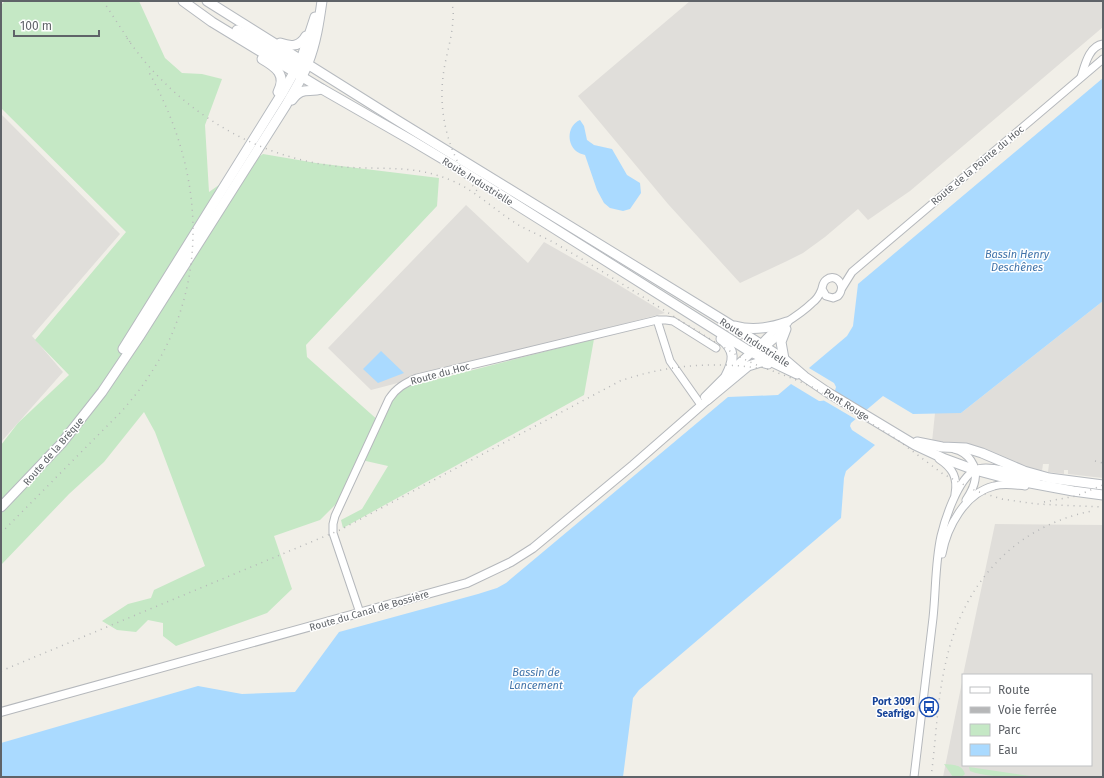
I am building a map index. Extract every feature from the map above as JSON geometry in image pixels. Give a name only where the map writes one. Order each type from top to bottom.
[{"type":"main road","points":[[183,1],[224,35],[266,61],[280,74],[282,81],[281,88],[262,126]]},
{"type":"main road","name":"Route Industrielle","points":[[207,1],[229,15],[301,68],[322,89],[411,140],[633,279],[806,377]]},
{"type":"main road","points":[[286,105],[301,68],[312,26],[322,1]]},
{"type":"main road","points":[[322,1],[313,48],[315,64],[350,86],[370,104]]},
{"type":"main road","points":[[196,11],[258,42],[337,92],[391,121],[395,120]]},
{"type":"main road","points":[[229,15],[239,18],[288,46],[295,46],[303,41],[312,26]]},
{"type":"main road","points":[[73,430],[283,92],[301,68],[313,48]]},
{"type":"main road","name":"Route Industrielle","points":[[301,68],[370,104],[726,322],[758,349]]},
{"type":"main road","points":[[286,105],[304,90],[316,91],[322,89]]},
{"type":"main road","name":"Route de la Brèque","points":[[1,507],[61,444],[102,392],[286,105]]},
{"type":"main road","points":[[543,222],[586,256],[729,345],[732,365],[726,376]]},
{"type":"main road","points":[[702,403],[748,366],[761,362],[782,363],[781,342],[787,326],[750,329],[738,327],[726,322]]},
{"type":"main road","name":"Pont Rouge","points":[[806,377],[827,392],[901,436]]},
{"type":"main road","points":[[901,436],[915,445],[945,459],[975,470],[1009,479],[1103,495]]},
{"type":"main road","points":[[901,436],[922,443],[942,447],[970,449],[1024,471],[1049,478],[1103,485]]},
{"type":"street","points":[[1081,77],[1089,56],[1098,44],[1103,44]]},
{"type":"street","name":"Route de la Pointe du Hoc","points":[[842,288],[852,272],[1103,59]]},
{"type":"street","name":"Route de la Pointe du Hoc","points":[[834,278],[852,272]]},
{"type":"street","points":[[834,278],[840,282],[842,288],[838,296],[830,298],[823,293],[822,289],[826,280],[834,278]]},
{"type":"street","name":"Route du Canal de Bossière","points":[[787,326],[817,298],[822,289]]},
{"type":"street","name":"Route du Canal de Bossière","points":[[1,712],[360,613],[468,582],[494,572],[533,548],[556,530],[689,416],[726,376],[812,306],[830,298]]},
{"type":"street","points":[[657,320],[670,361],[702,403]]},
{"type":"street","name":"Route du Hoc","points":[[360,613],[335,538],[332,524],[389,399],[394,391],[404,383],[417,378],[657,320],[673,322],[716,348]]},
{"type":"street","name":"Route du Canal de Bossière","points":[[702,403],[746,366],[758,349]]},
{"type":"street","points":[[915,445],[942,460],[953,471],[956,481],[953,500]]},
{"type":"street","points":[[934,606],[939,583],[942,553],[946,539],[974,486],[976,476],[973,463],[964,453],[958,450],[942,447]]},
{"type":"street","points":[[914,777],[940,543],[943,527],[953,500],[964,479],[975,470],[988,467],[1028,477],[1049,478]]},
{"type":"street","points":[[959,513],[976,494],[990,487],[999,485],[1010,484],[1073,491]]},
{"type":"shaded area","points":[[690,1],[1103,1],[1103,27],[910,191],[868,220],[858,209],[825,237],[803,253],[740,283],[668,204],[578,96]]},
{"type":"shaded area","points":[[1,114],[120,234],[32,336],[63,372],[1,442]]},
{"type":"shaded area","points":[[466,205],[528,263],[544,242],[665,313],[371,390],[328,348]]},
{"type":"shaded area","points":[[1103,301],[1103,478],[1068,474],[1068,470],[1064,470],[1064,474],[1048,472],[1049,464],[1043,464],[1042,471],[1016,464],[976,446],[932,442],[935,413],[961,413]]},
{"type":"shaded area","points":[[995,524],[1103,525],[1103,777],[943,777],[962,682],[962,766],[1092,766],[1092,674],[963,674]]},
{"type":"green space","points":[[5,1],[139,1],[165,58],[182,73],[202,74],[222,79],[205,125],[209,192],[263,154],[316,163],[439,178],[437,206],[306,345],[307,357],[380,422],[394,396],[403,388],[594,339],[584,395],[343,528],[341,520],[362,509],[388,466],[357,459],[338,502],[320,520],[274,536],[292,589],[267,613],[176,646],[163,636],[163,623],[148,620],[136,632],[117,630],[102,621],[128,604],[151,598],[154,590],[205,566],[155,432],[144,412],[104,462],[69,494],[1,565],[1,445],[18,423],[69,375],[35,340],[126,232],[1,108],[1,5]]},
{"type":"green space","points":[[944,764],[962,768],[965,774],[963,776],[953,777]]},
{"type":"green space","points":[[969,767],[1037,777],[1002,777],[985,775],[970,771]]},
{"type":"water","name":"Bassin de Lancement","points":[[1103,78],[1103,301],[961,413],[913,414],[883,396],[851,423],[850,426],[852,430],[875,445],[846,471],[844,478],[841,518],[639,690],[633,698],[623,777],[1,777],[1,743],[198,686],[242,694],[295,692],[339,632],[478,594],[497,588],[506,583],[728,397],[778,395],[791,384],[819,401],[827,399],[835,390],[836,387],[834,383],[809,368],[847,336],[853,326],[858,284]]},
{"type":"water","points":[[580,120],[584,126],[587,140],[594,145],[612,149],[627,175],[640,183],[641,193],[630,209],[623,211],[610,208],[604,203],[597,190],[585,155],[577,152],[571,143],[571,130],[576,122]]},
{"type":"water","points":[[381,351],[404,373],[378,383],[363,369]]},
{"type":"pier","points":[[833,390],[868,411],[857,420],[823,400]]},
{"type":"railway","points":[[103,1],[130,42]]},
{"type":"railway","points":[[452,1],[453,24],[445,62],[442,92],[445,123],[448,139],[460,167],[478,192]]},
{"type":"railway","points":[[127,38],[147,64],[169,87],[194,108],[221,126],[250,142],[280,154],[311,162],[343,167],[413,170],[427,172],[455,182],[471,191],[517,224],[553,242],[740,357],[812,387],[895,438],[943,474],[976,491],[1002,499],[1036,504],[1103,507]]},
{"type":"railway","points":[[1,533],[118,415],[149,376],[171,335],[186,292],[192,248],[192,203],[184,158],[169,113],[147,69]]},
{"type":"railway","points":[[1,671],[340,530],[620,381],[670,368],[687,366],[722,365],[757,368]]},
{"type":"railway","points":[[1095,461],[1103,463]]},
{"type":"railway","points":[[1044,502],[1076,496],[1103,485]]},
{"type":"railway","points":[[931,777],[938,707],[945,666],[953,637],[963,611],[977,586],[994,565],[1014,546],[1037,531],[1063,519],[1092,511]]},
{"type":"place","name":"Port 3091 Seafrigo","points":[[929,707]]},
{"type":"water label","name":"Bassin Henry Deschênes","points":[[1017,260]]}]
